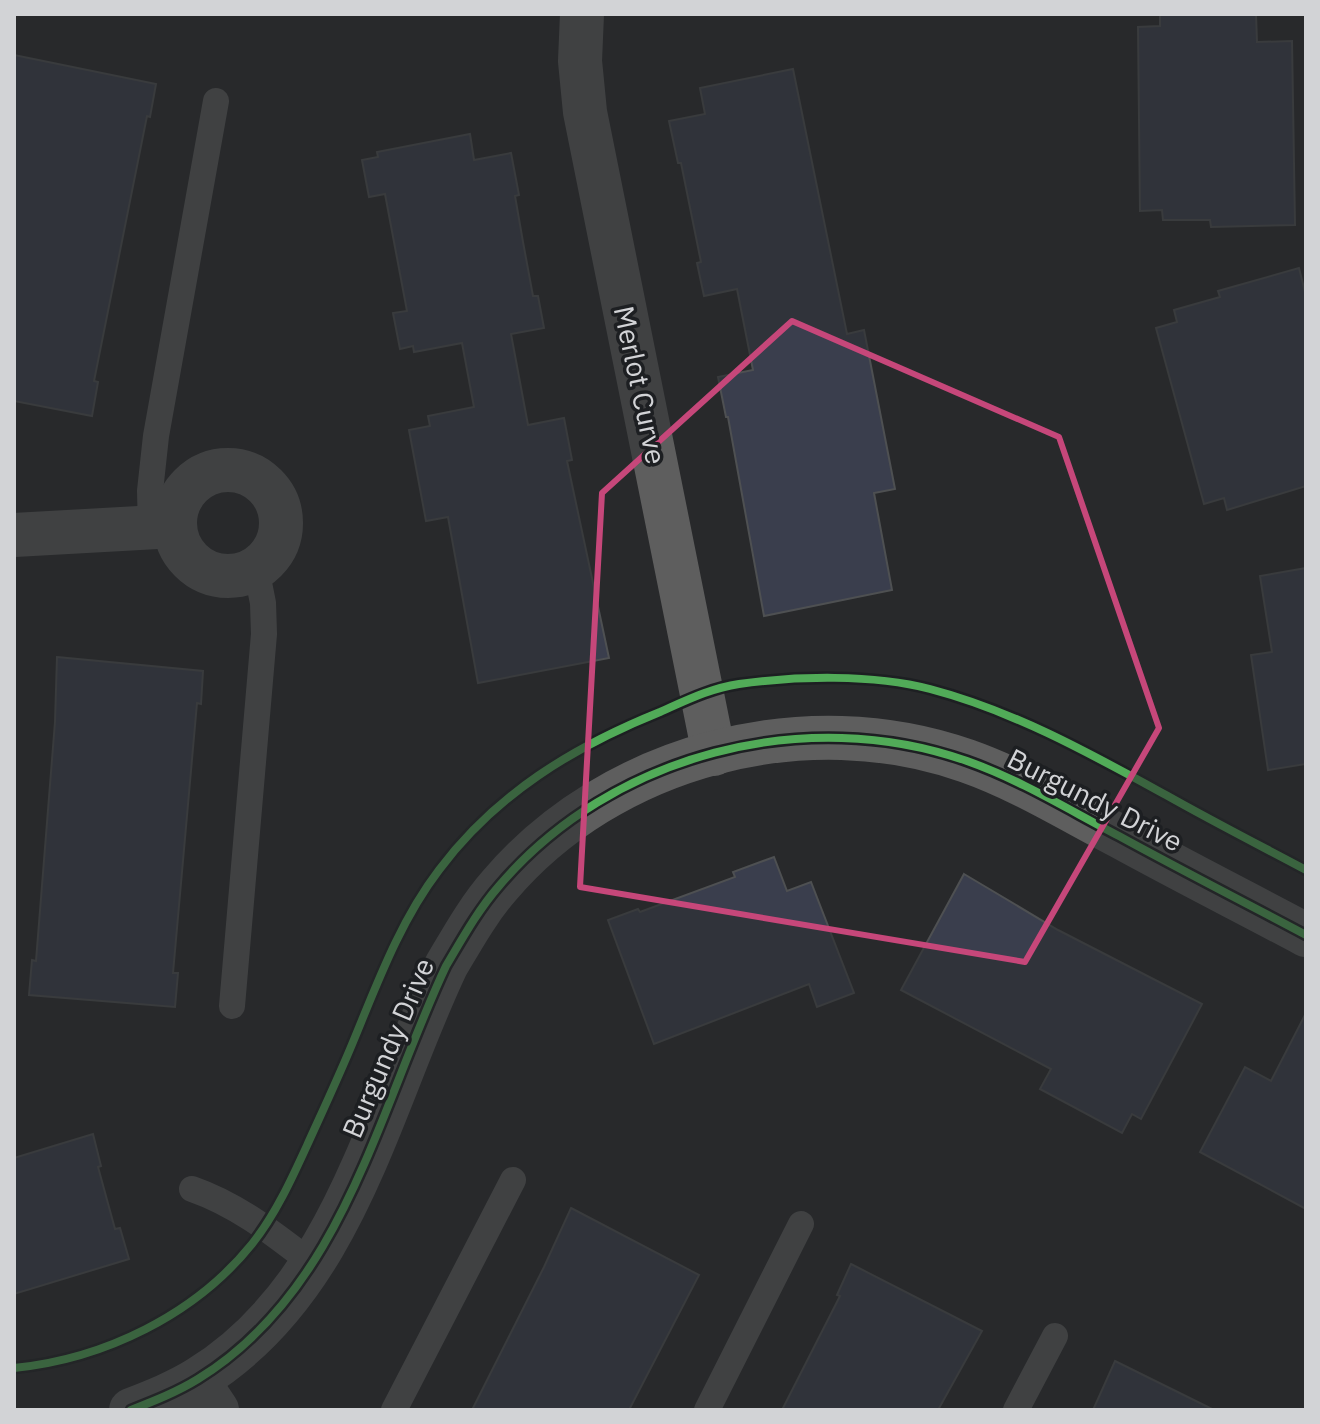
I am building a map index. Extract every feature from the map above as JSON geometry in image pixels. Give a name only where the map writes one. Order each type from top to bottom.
[{"type":"street","name":"Merlot Curve","points":[[582,14],[580,61],[585,112],[714,754]]},
{"type":"street","points":[[225,470],[248,474],[267,488],[274,498],[281,522],[275,547],[256,568],[223,576],[199,568],[163,528],[192,484],[202,477],[225,470]]},
{"type":"street","points":[[14,535],[163,528]]},
{"type":"street","name":"Burgundy Drive","points":[[131,1410],[207,1395],[228,1358],[262,1326],[313,1264],[347,1205],[446,966],[499,885],[552,836],[604,799],[660,771],[756,742],[796,737],[869,738],[968,761],[1041,793],[1306,935]]},
{"type":"lane","points":[[163,528],[150,491],[156,436],[216,101]]},
{"type":"lane","points":[[232,1006],[264,634],[263,603],[256,568]]},
{"type":"lane","points":[[394,1410],[513,1180]]},
{"type":"lane","points":[[192,1189],[230,1204],[313,1264]]},
{"type":"lane","points":[[707,1410],[801,1224]]},
{"type":"lane","points":[[1016,1410],[1055,1336]]},
{"type":"highlighted area","points":[[792,321],[1059,437],[1159,728],[1025,962],[580,887],[602,493]]},
{"type":"building","points":[[1256,14],[1257,42],[1292,41],[1295,225],[1211,227],[1210,220],[1163,220],[1162,210],[1140,211],[1138,27],[1160,26],[1160,15]]},
{"type":"building","points":[[14,55],[156,84],[94,381],[98,382],[92,416],[14,401]]},
{"type":"building","points":[[793,69],[847,334],[864,330],[895,489],[874,493],[892,590],[764,616],[718,377],[753,370],[737,289],[704,296],[697,263],[701,262],[681,163],[678,163],[669,121],[705,114],[700,88]]},
{"type":"building","points":[[470,134],[474,160],[511,153],[519,195],[515,196],[533,296],[538,296],[544,328],[511,334],[528,425],[564,418],[572,460],[567,461],[609,658],[478,683],[448,517],[426,521],[409,430],[430,426],[428,416],[474,407],[462,343],[414,352],[413,346],[400,349],[393,313],[407,311],[385,194],[369,197],[362,160],[378,157],[377,152]]},
{"type":"building","points":[[1299,268],[1306,296],[1306,486],[1227,510],[1224,498],[1204,504],[1156,328],[1177,322],[1174,310],[1220,297],[1218,291]]},
{"type":"building","points":[[1306,568],[1306,764],[1268,770],[1251,655],[1272,652],[1260,576]]},
{"type":"building","points":[[57,657],[203,671],[201,704],[197,703],[173,973],[178,973],[175,1007],[29,995],[32,960],[36,961],[55,722]]},
{"type":"building","points":[[774,857],[787,891],[811,882],[854,993],[817,1007],[809,984],[654,1044],[608,920],[638,909],[640,912],[735,877],[733,872]]},
{"type":"building","points":[[964,874],[1058,930],[1202,1004],[1141,1119],[1132,1114],[1122,1133],[1040,1089],[1051,1069],[901,990]]},
{"type":"building","points":[[1306,1013],[1306,1209],[1200,1152],[1245,1067],[1271,1081]]},
{"type":"building","points":[[93,1134],[101,1166],[98,1167],[115,1229],[120,1228],[129,1259],[14,1294],[14,1158]]},
{"type":"building","points":[[571,1208],[699,1275],[629,1410],[472,1410],[544,1267]]},
{"type":"building","points":[[851,1264],[982,1331],[938,1410],[782,1410],[840,1296],[837,1295]]},
{"type":"building","points":[[1115,1361],[1214,1410],[1093,1410]]},
{"type":"cycle path","points":[[14,1368],[48,1363],[114,1344],[175,1312],[229,1269],[261,1232],[284,1194],[337,1080],[390,953],[412,910],[461,843],[511,796],[567,757],[698,695],[739,684],[809,678],[884,681],[930,689],[1022,721],[1306,870]]},
{"type":"cycle path","points":[[131,1410],[198,1379],[247,1342],[288,1297],[322,1247],[351,1193],[446,966],[484,905],[545,840],[597,803],[654,773],[715,753],[778,741],[842,738],[905,745],[967,761],[1006,777],[1306,935]]}]
